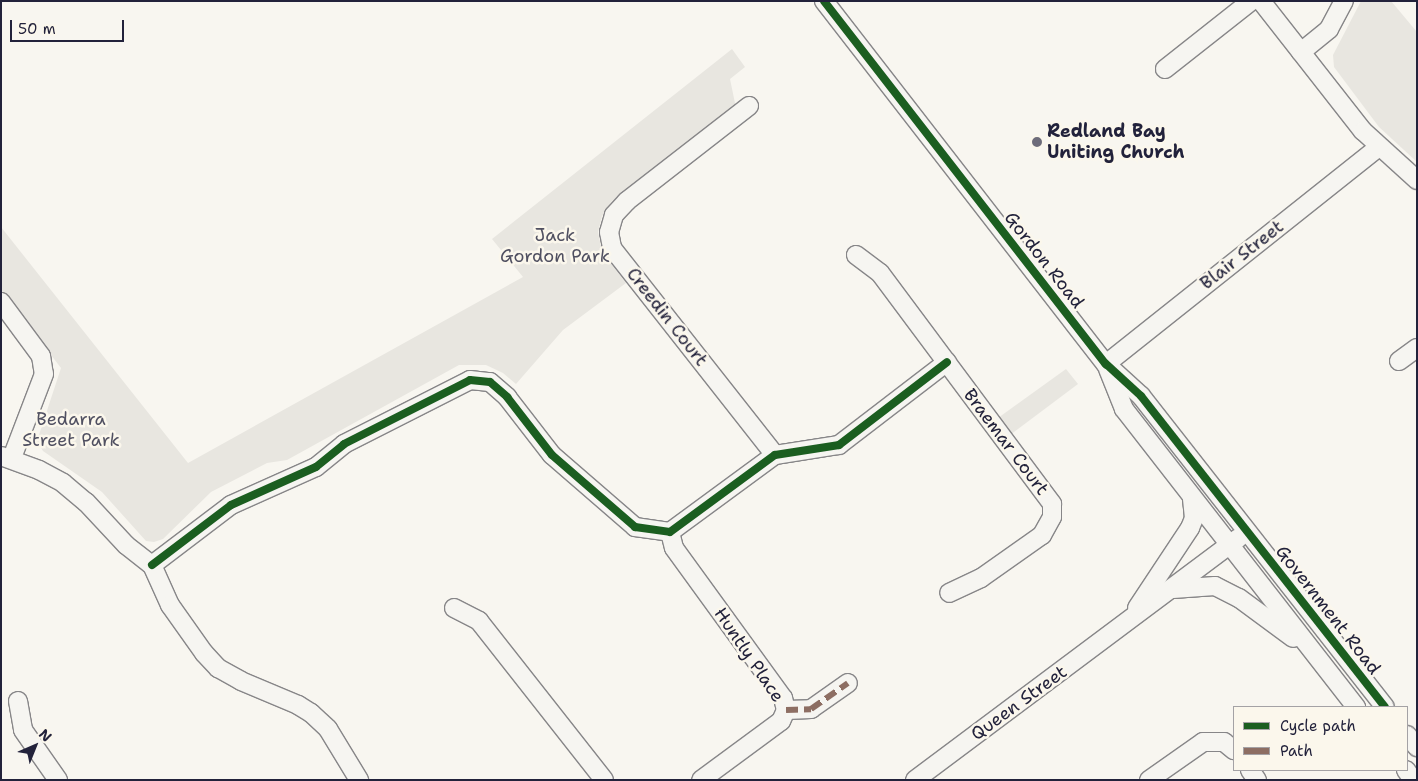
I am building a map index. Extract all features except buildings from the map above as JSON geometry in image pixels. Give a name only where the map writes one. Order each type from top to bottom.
[{"type":"street","name":"Gordon Road","points":[[824,1],[1106,364],[1141,396],[1248,531]]},
{"type":"street","points":[[1165,69],[1251,1]]},
{"type":"street","points":[[1261,1],[1379,147],[1417,180]]},
{"type":"street","points":[[1301,52],[1328,30],[1344,1]]},
{"type":"street","name":"Creedin Court","points":[[749,106],[627,202],[614,215],[610,232],[612,248],[775,455]]},
{"type":"street","name":"Blair Street","points":[[1106,364],[1379,147]]},
{"type":"street","name":"Braemar Court","points":[[856,254],[880,273],[1052,504],[1052,517],[1042,535],[981,578],[949,593]]},
{"type":"street","points":[[1,302],[41,356],[44,374],[7,457],[63,484],[152,565],[170,605],[204,653],[218,668],[241,681],[298,704],[311,713],[328,729],[359,780]]},
{"type":"street","points":[[1399,361],[1417,348]]},
{"type":"street","points":[[152,565],[230,504],[316,467],[344,444],[470,380],[490,382],[507,397],[552,455],[635,527],[670,532],[775,455],[839,445],[946,362]]},
{"type":"street","name":"Gordon Road","points":[[1106,364],[1124,409],[1230,545]]},
{"type":"street","name":"Queen Street","points":[[1123,626],[1158,581],[1190,528],[1194,518],[1192,498]]},
{"type":"street","name":"Queen Street","points":[[915,780],[1248,531]]},
{"type":"street","name":"Government Road","points":[[1248,531],[1384,706]]},
{"type":"street","name":"Huntly Place","points":[[670,532],[674,548],[783,698],[786,710],[780,721],[701,780]]},
{"type":"street","points":[[1230,545],[1355,706]]},
{"type":"street","points":[[1172,589],[1215,586],[1239,598],[1317,658]]},
{"type":"street","points":[[454,608],[479,621],[604,780]]},
{"type":"street","points":[[786,710],[810,709],[848,682]]},
{"type":"street","points":[[18,701],[23,730],[58,780]]},
{"type":"street","points":[[1408,735],[1417,747]]},
{"type":"street","points":[[1149,780],[1203,742],[1224,742],[1233,749]]},
{"type":"green space","points":[[1361,1],[1391,1],[1417,32],[1417,162],[1379,127],[1334,67],[1333,55]]},
{"type":"green space","name":"Jack Gordon Park","points":[[732,49],[745,67],[730,79],[736,108],[612,201],[602,216],[598,232],[602,252],[626,283],[563,330],[516,384],[503,373],[486,365],[459,365],[287,460],[267,463],[211,492],[163,539],[154,542],[146,541],[102,492],[43,451],[37,441],[61,368],[1,290],[1,227],[188,463],[523,277],[492,239]]},
{"type":"green space","points":[[1066,369],[1078,384],[1010,435],[998,418]]},
{"type":"marked path","points":[[786,710],[811,709],[848,683]]},
{"type":"cycle path","points":[[824,1],[1106,364],[1141,396],[1384,706]]},
{"type":"cycle path","points":[[152,565],[231,505],[316,467],[344,444],[470,380],[490,382],[507,397],[552,455],[635,527],[670,532],[775,455],[839,445],[947,362]]},
{"type":"place","name":"Redland Bay Uniting Church","points":[[1037,142]]},
{"type":"park label","name":"Bedarra Street Park","points":[[71,430]]}]
